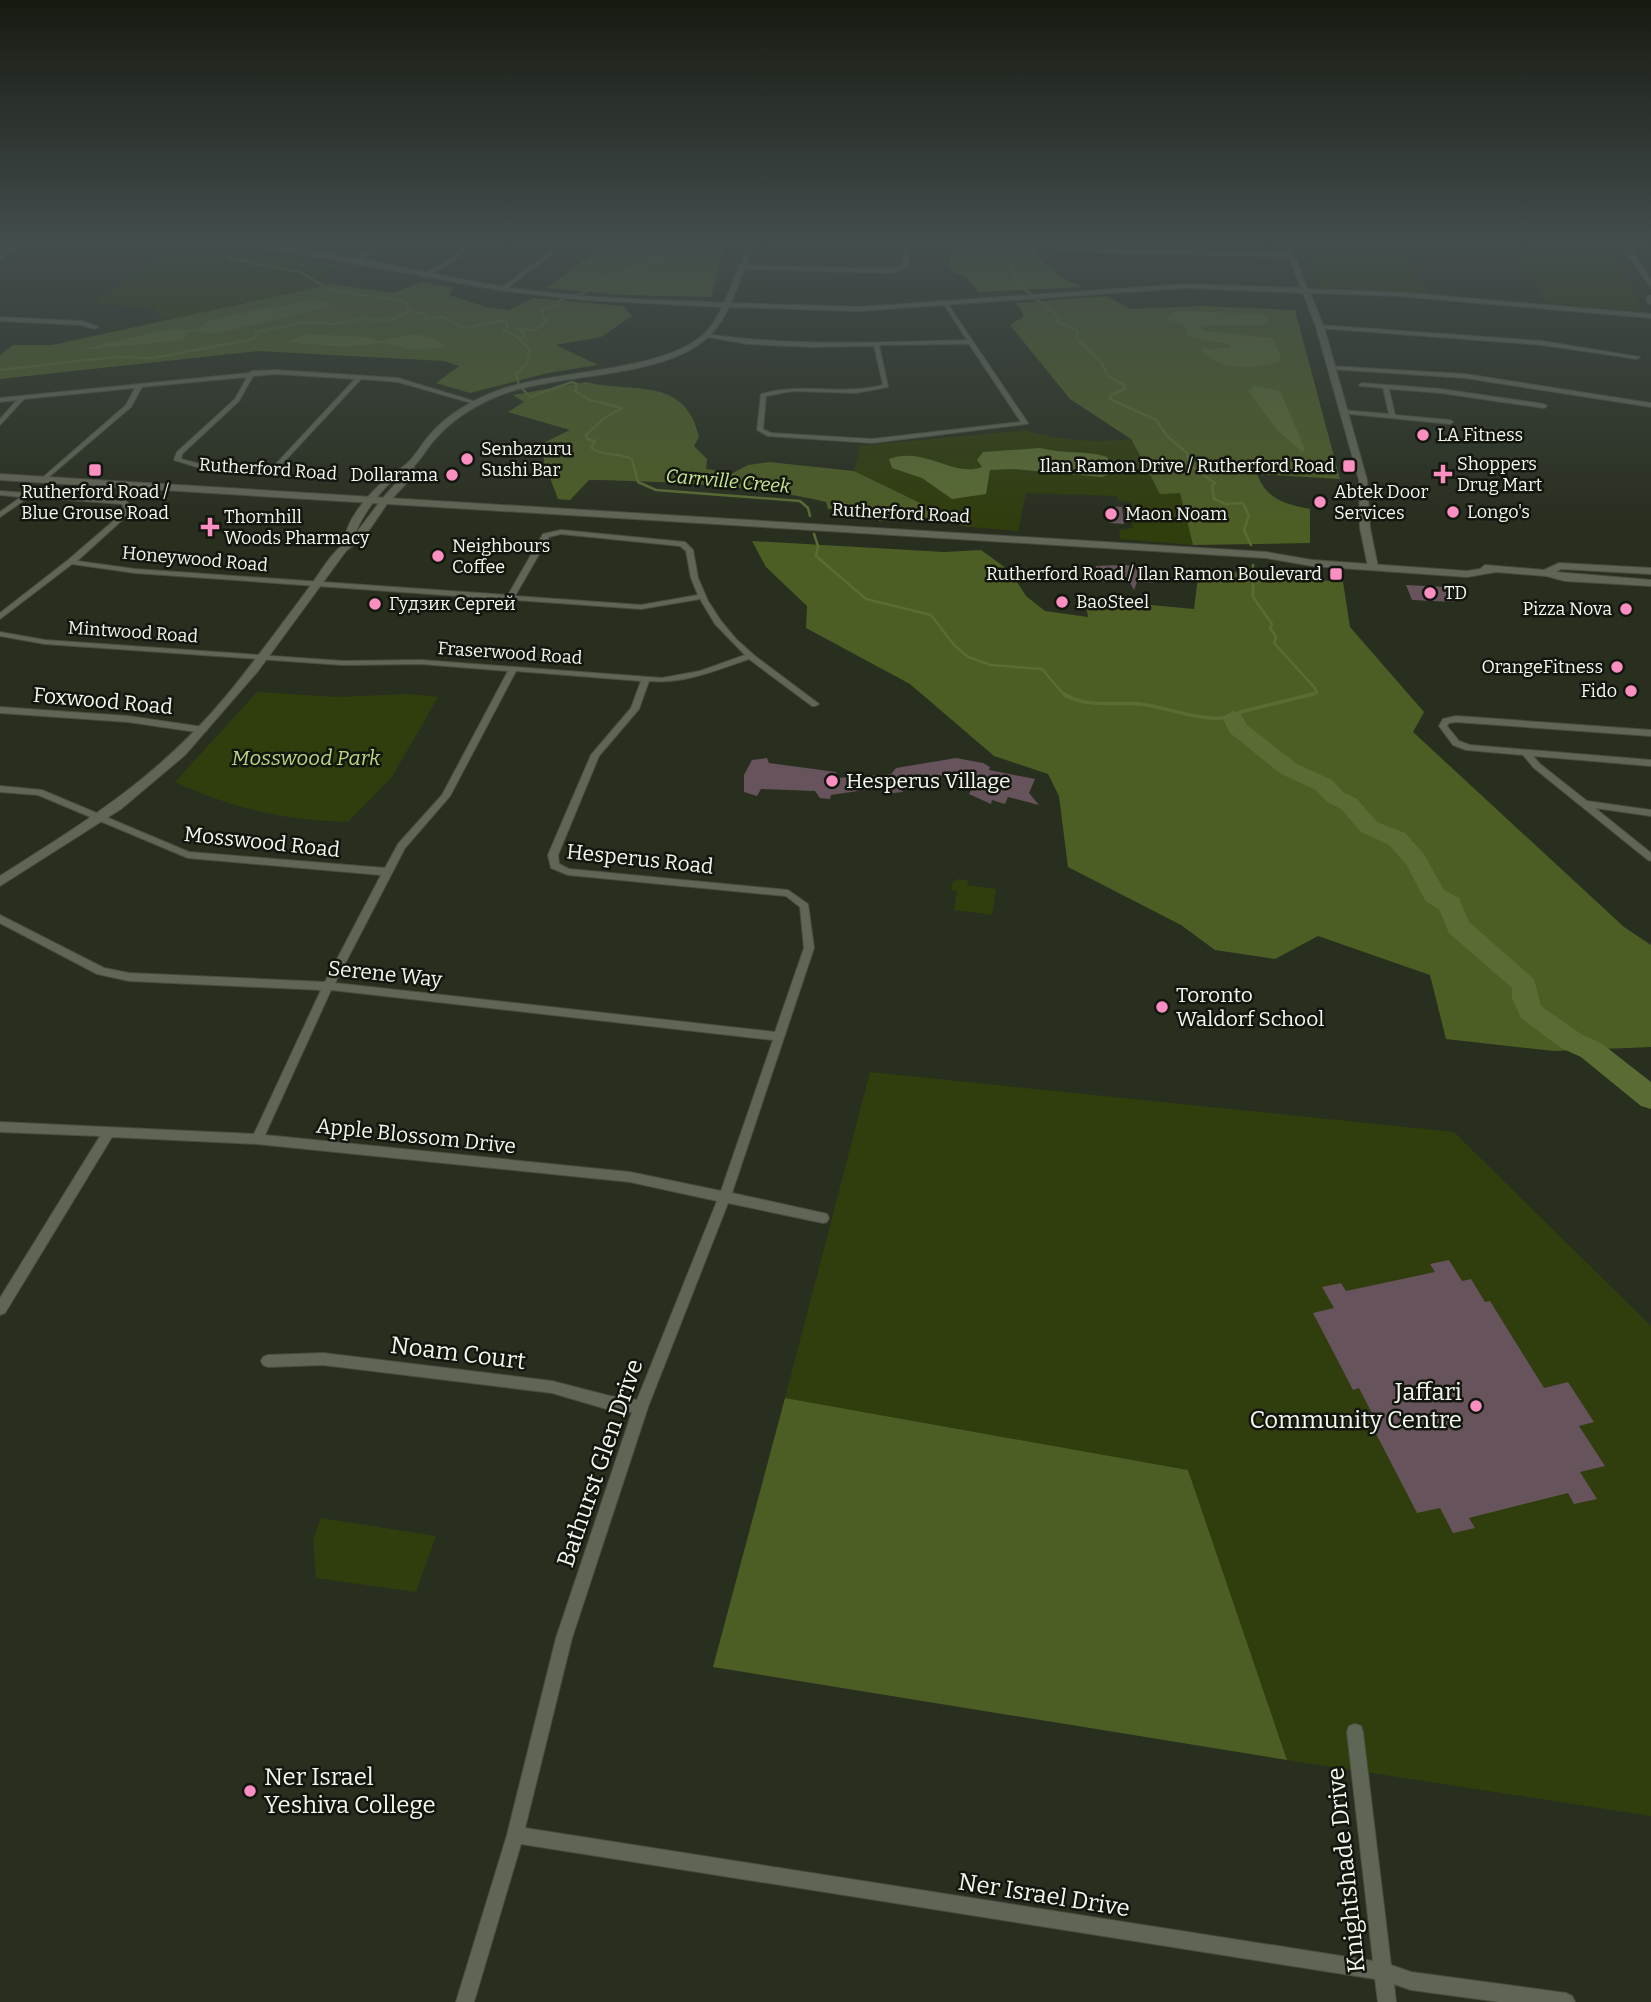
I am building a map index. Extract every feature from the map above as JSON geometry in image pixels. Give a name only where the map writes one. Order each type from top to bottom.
[{"type":"main road","name":"Rutherford Road","points":[[0,468],[519,510],[533,508],[1266,555],[1312,563],[1371,562],[1467,574],[1492,570],[1546,573],[1565,578],[1651,583]]},
{"type":"main road","name":"Rutherford Road","points":[[0,477],[371,502],[393,494],[522,503],[533,508]]},
{"type":"main road","name":"Rutherford Road","points":[[1546,573],[1559,566],[1651,571]]},
{"type":"street","points":[[0,883],[152,778],[203,730],[238,693],[348,543],[362,534],[397,472],[409,466],[434,435],[477,403],[496,394],[665,357],[703,337]]},
{"type":"street","points":[[716,337],[747,342],[877,346],[970,342]]},
{"type":"street","points":[[877,346],[886,386],[854,390],[775,390],[763,395],[760,430],[769,435],[872,441],[1025,424],[967,337]]},
{"type":"street","points":[[1324,337],[1342,412],[1363,480],[1371,562]]},
{"type":"street","points":[[1467,337],[1531,342],[1637,357]]},
{"type":"street","points":[[1331,368],[1492,379],[1651,405]]},
{"type":"street","points":[[0,400],[252,373],[360,377],[417,383],[477,403]]},
{"type":"street","points":[[252,373],[237,400],[178,453],[177,460],[200,466],[258,470],[278,465],[360,377]]},
{"type":"street","points":[[43,480],[129,406],[141,385]]},
{"type":"street","points":[[1362,385],[1460,393],[1544,406]]},
{"type":"street","points":[[1387,387],[1392,416]]},
{"type":"street","points":[[0,423],[23,397]]},
{"type":"street","points":[[1342,412],[1450,422]]},
{"type":"street","points":[[393,494],[412,472],[409,466]]},
{"type":"street","points":[[0,493],[125,502],[129,511],[71,562],[0,617]]},
{"type":"street","points":[[0,515],[27,495]]},
{"type":"street","points":[[348,543],[348,533],[371,502]]},
{"type":"street","points":[[510,598],[546,536],[561,532],[682,544],[689,550],[692,577],[699,597],[738,647],[815,704]]},
{"type":"street","name":"Honeywood Road","points":[[71,562],[135,571],[641,607],[699,597]]},
{"type":"street","name":"Mintwood Road","points":[[0,634],[45,642],[264,657]]},
{"type":"street","name":"Fraserwood Road","points":[[264,657],[513,669],[662,680],[702,673],[750,656]]},
{"type":"street","points":[[257,1139],[328,986],[401,846],[446,796],[513,669]]},
{"type":"street","name":"Hesperus Road","points":[[646,678],[635,709],[595,755],[553,855],[554,866],[566,872],[788,893],[806,906],[809,948]]},
{"type":"street","name":"Foxwood Road","points":[[0,710],[128,719],[203,730]]},
{"type":"street","points":[[1651,733],[1455,719],[1446,720],[1443,726],[1456,744],[1469,748],[1651,763]]},
{"type":"street","points":[[1526,753],[1583,804],[1651,858]]},
{"type":"street","name":"Mosswood Road","points":[[0,789],[39,792],[188,855],[387,872]]},
{"type":"street","points":[[1583,804],[1651,813]]},
{"type":"street","name":"Serene Way","points":[[0,919],[101,971],[129,976],[328,986],[778,1037]]},
{"type":"street","name":"Bathurst Glen Drive","points":[[466,2002],[515,1835],[564,1638],[641,1407],[724,1199],[809,948]]},
{"type":"street","name":"Apple Blossom Drive","points":[[0,1127],[257,1139],[630,1177],[823,1218]]},
{"type":"street","points":[[0,1309],[108,1132]]},
{"type":"street","name":"Noam Court","points":[[268,1362],[323,1359],[552,1387],[610,1403],[641,1407]]},
{"type":"street","name":"Knightshade Drive","points":[[1355,1732],[1387,2002]]},
{"type":"street","name":"Ner Israel Drive","points":[[515,1835],[1382,1972],[1411,1981],[1566,2002]]},
{"type":"green space","points":[[1025,430],[1077,440],[1130,439],[1160,493],[1180,493],[1193,545],[1120,539],[1119,530],[1133,528],[1131,502],[1118,501],[1117,496],[1026,493],[1018,531],[970,527],[854,471],[860,446]]},
{"type":"green space","name":"Mosswood Park","points":[[257,692],[338,697],[407,694],[438,697],[392,777],[348,822],[280,816],[238,806],[175,782]]},
{"type":"green space","points":[[958,879],[968,880],[967,885],[996,889],[992,915],[954,910],[957,891],[951,890],[953,882]]},
{"type":"green space","points":[[870,1072],[1454,1132],[1651,1326],[1651,1816],[1287,1760],[1188,1470],[785,1398]]},
{"type":"green space","points":[[321,1518],[436,1536],[416,1592],[316,1578],[313,1540]]},
{"type":"shaded area","points":[[87,337],[599,337],[556,345],[598,365],[548,373],[470,393],[436,383],[459,366],[444,361],[258,351],[0,379],[0,355],[13,345],[52,345]]},
{"type":"shaded area","points":[[132,337],[185,337],[175,341],[78,350]]},
{"type":"shaded area","points":[[297,337],[368,337],[379,341],[397,337],[430,337],[437,339],[445,347],[412,350],[384,343],[344,347],[287,342]]},
{"type":"shaded area","points":[[1020,337],[1302,337],[1340,479],[1257,474],[1266,490],[1278,499],[1310,509],[1310,543],[1193,545],[1180,493],[1160,494],[1131,439],[1070,399]]},
{"type":"shaded area","points":[[1191,337],[1273,338],[1282,361],[1261,366],[1238,367],[1217,362],[1201,349],[1231,348],[1231,345]]},
{"type":"shaded area","points":[[586,382],[655,391],[682,404],[692,417],[699,437],[694,446],[707,459],[706,469],[733,473],[748,465],[769,462],[854,471],[970,527],[938,519],[879,521],[862,511],[828,509],[826,502],[798,496],[708,485],[589,480],[570,500],[558,499],[544,462],[543,443],[570,430],[508,412],[524,402],[513,395]]},
{"type":"shaded area","points":[[1254,386],[1280,391],[1305,449],[1302,452],[1278,431],[1248,391]]},
{"type":"shaded area","points":[[1040,448],[1107,457],[1115,472],[1102,477],[1013,469],[990,470],[986,494],[952,499],[922,478],[892,468],[889,459],[914,456],[961,469],[971,469],[982,467],[977,460],[983,452]]},
{"type":"shaded area","points":[[752,541],[944,552],[981,550],[1010,571],[1026,596],[1045,611],[1088,617],[1085,599],[1194,609],[1199,569],[1343,582],[1350,627],[1424,712],[1413,732],[1624,927],[1651,945],[1651,1047],[1554,1051],[1446,1039],[1430,975],[1318,936],[1275,959],[1215,950],[1181,925],[1068,867],[1059,796],[1048,774],[994,756],[910,684],[806,628],[807,606],[766,567]]},
{"type":"shaded area","points":[[1598,1060],[1609,1061],[1621,1075],[1651,1095],[1651,1108],[1609,1074]]},
{"type":"shaded area","points":[[785,1398],[1188,1470],[1287,1760],[713,1667]]},
{"type":"building","name":"Maon Noam","points":[[1108,506],[1122,507],[1124,524],[1110,523]]},
{"type":"building","points":[[1096,566],[1143,566],[1154,583],[1137,582],[1134,590],[1128,579],[1096,582]]},
{"type":"building","name":"TD","points":[[1406,585],[1447,587],[1454,602],[1412,600]]},
{"type":"building","name":"Hesperus Village","points":[[767,758],[769,763],[836,772],[837,778],[891,774],[896,768],[956,758],[983,763],[990,767],[989,770],[1035,779],[1029,793],[1039,805],[1008,797],[1005,804],[992,800],[991,804],[969,794],[973,785],[939,775],[902,788],[903,792],[893,793],[885,787],[831,795],[830,799],[820,798],[815,791],[761,789],[757,796],[744,792],[744,775],[752,760]]},
{"type":"building","name":"Jaffari Community Centre","points":[[1449,1260],[1462,1281],[1471,1279],[1485,1302],[1490,1301],[1544,1388],[1568,1382],[1594,1422],[1579,1426],[1605,1466],[1580,1472],[1597,1499],[1574,1504],[1568,1493],[1469,1518],[1475,1528],[1453,1533],[1440,1508],[1417,1513],[1371,1424],[1377,1423],[1359,1388],[1353,1390],[1313,1313],[1334,1308],[1322,1287],[1341,1283],[1346,1291],[1435,1272],[1430,1264]]},
{"type":"waterway","points":[[0,370],[114,357],[153,358],[255,337]]},
{"type":"waterway","points":[[1077,337],[1101,362],[1108,376],[1124,385],[1125,389],[1111,395],[1110,399],[1156,420],[1168,437],[1187,453],[1189,465],[1215,483],[1212,486],[1214,499],[1226,504],[1243,503],[1249,516],[1244,530],[1251,545]]},
{"type":"waterway","name":"Carrville Creek","points":[[520,339],[530,350],[527,363],[516,374],[519,385],[530,397],[572,382],[577,384],[575,391],[590,400],[622,408],[603,419],[586,435],[587,439],[595,441],[591,448],[596,451],[632,459],[638,482],[656,490],[800,501],[808,508],[810,516]]},
{"type":"waterway","name":"Carrville Creek","points":[[814,534],[818,546],[816,556],[866,599],[931,615],[954,645],[968,657],[991,665],[1042,669],[1065,696]]},
{"type":"waterway","points":[[1253,565],[1253,597],[1272,624],[1270,628],[1276,637],[1274,643],[1314,687],[1317,693],[1308,696]]},
{"type":"waterway","name":"Carrville Creek","points":[[1064,694],[1090,703],[1139,704],[1218,718],[1313,694]]},
{"type":"waterway","points":[[1233,717],[1238,728],[1289,769],[1324,785],[1335,797],[1349,804],[1369,827],[1397,839],[1416,860],[1435,896],[1450,904],[1458,927],[1517,976],[1525,986],[1525,998],[1530,1011],[1571,1041],[1591,1050],[1651,1098]]},
{"type":"place","name":"LA Fitness","points":[[1423,435]]},
{"type":"place","name":"Senbazuru Sushi Bar","points":[[467,459]]},
{"type":"place","name":"Ilan Ramon Drive / Rutherford Road","points":[[1349,466]]},
{"type":"place","name":"Rutherford Road / Blue Grouse Road","points":[[95,470]]},
{"type":"place","name":"Shoppers Drug Mart","points":[[1443,474]]},
{"type":"place","name":"Dollarama","points":[[452,475]]},
{"type":"place","name":"Abtek Door Services","points":[[1320,502]]},
{"type":"place","name":"Longo's","points":[[1453,512]]},
{"type":"place","name":"Maon Noam","points":[[1111,514]]},
{"type":"place","name":"Thornhill Woods Pharmacy","points":[[210,527]]},
{"type":"place","name":"Neighbours Coffee","points":[[438,556]]},
{"type":"place","name":"Rutherford Road / Ilan Ramon Boulevard","points":[[1336,574]]},
{"type":"place","name":"TD","points":[[1430,593]]},
{"type":"place","name":"BaoSteel","points":[[1062,602]]},
{"type":"place","name":"Гудзик Сергей","points":[[375,604]]},
{"type":"place","name":"Pizza Nova","points":[[1626,609]]},
{"type":"place","name":"OrangeFitness","points":[[1617,667]]},
{"type":"place","name":"Fido","points":[[1631,691]]},
{"type":"place","name":"Hesperus Village","points":[[832,781]]},
{"type":"place","name":"Toronto Waldorf School","points":[[1162,1007]]},
{"type":"place","name":"Jaffari Community Centre","points":[[1476,1406]]},
{"type":"place","name":"Ner Israel Yeshiva College","points":[[250,1791]]}]
